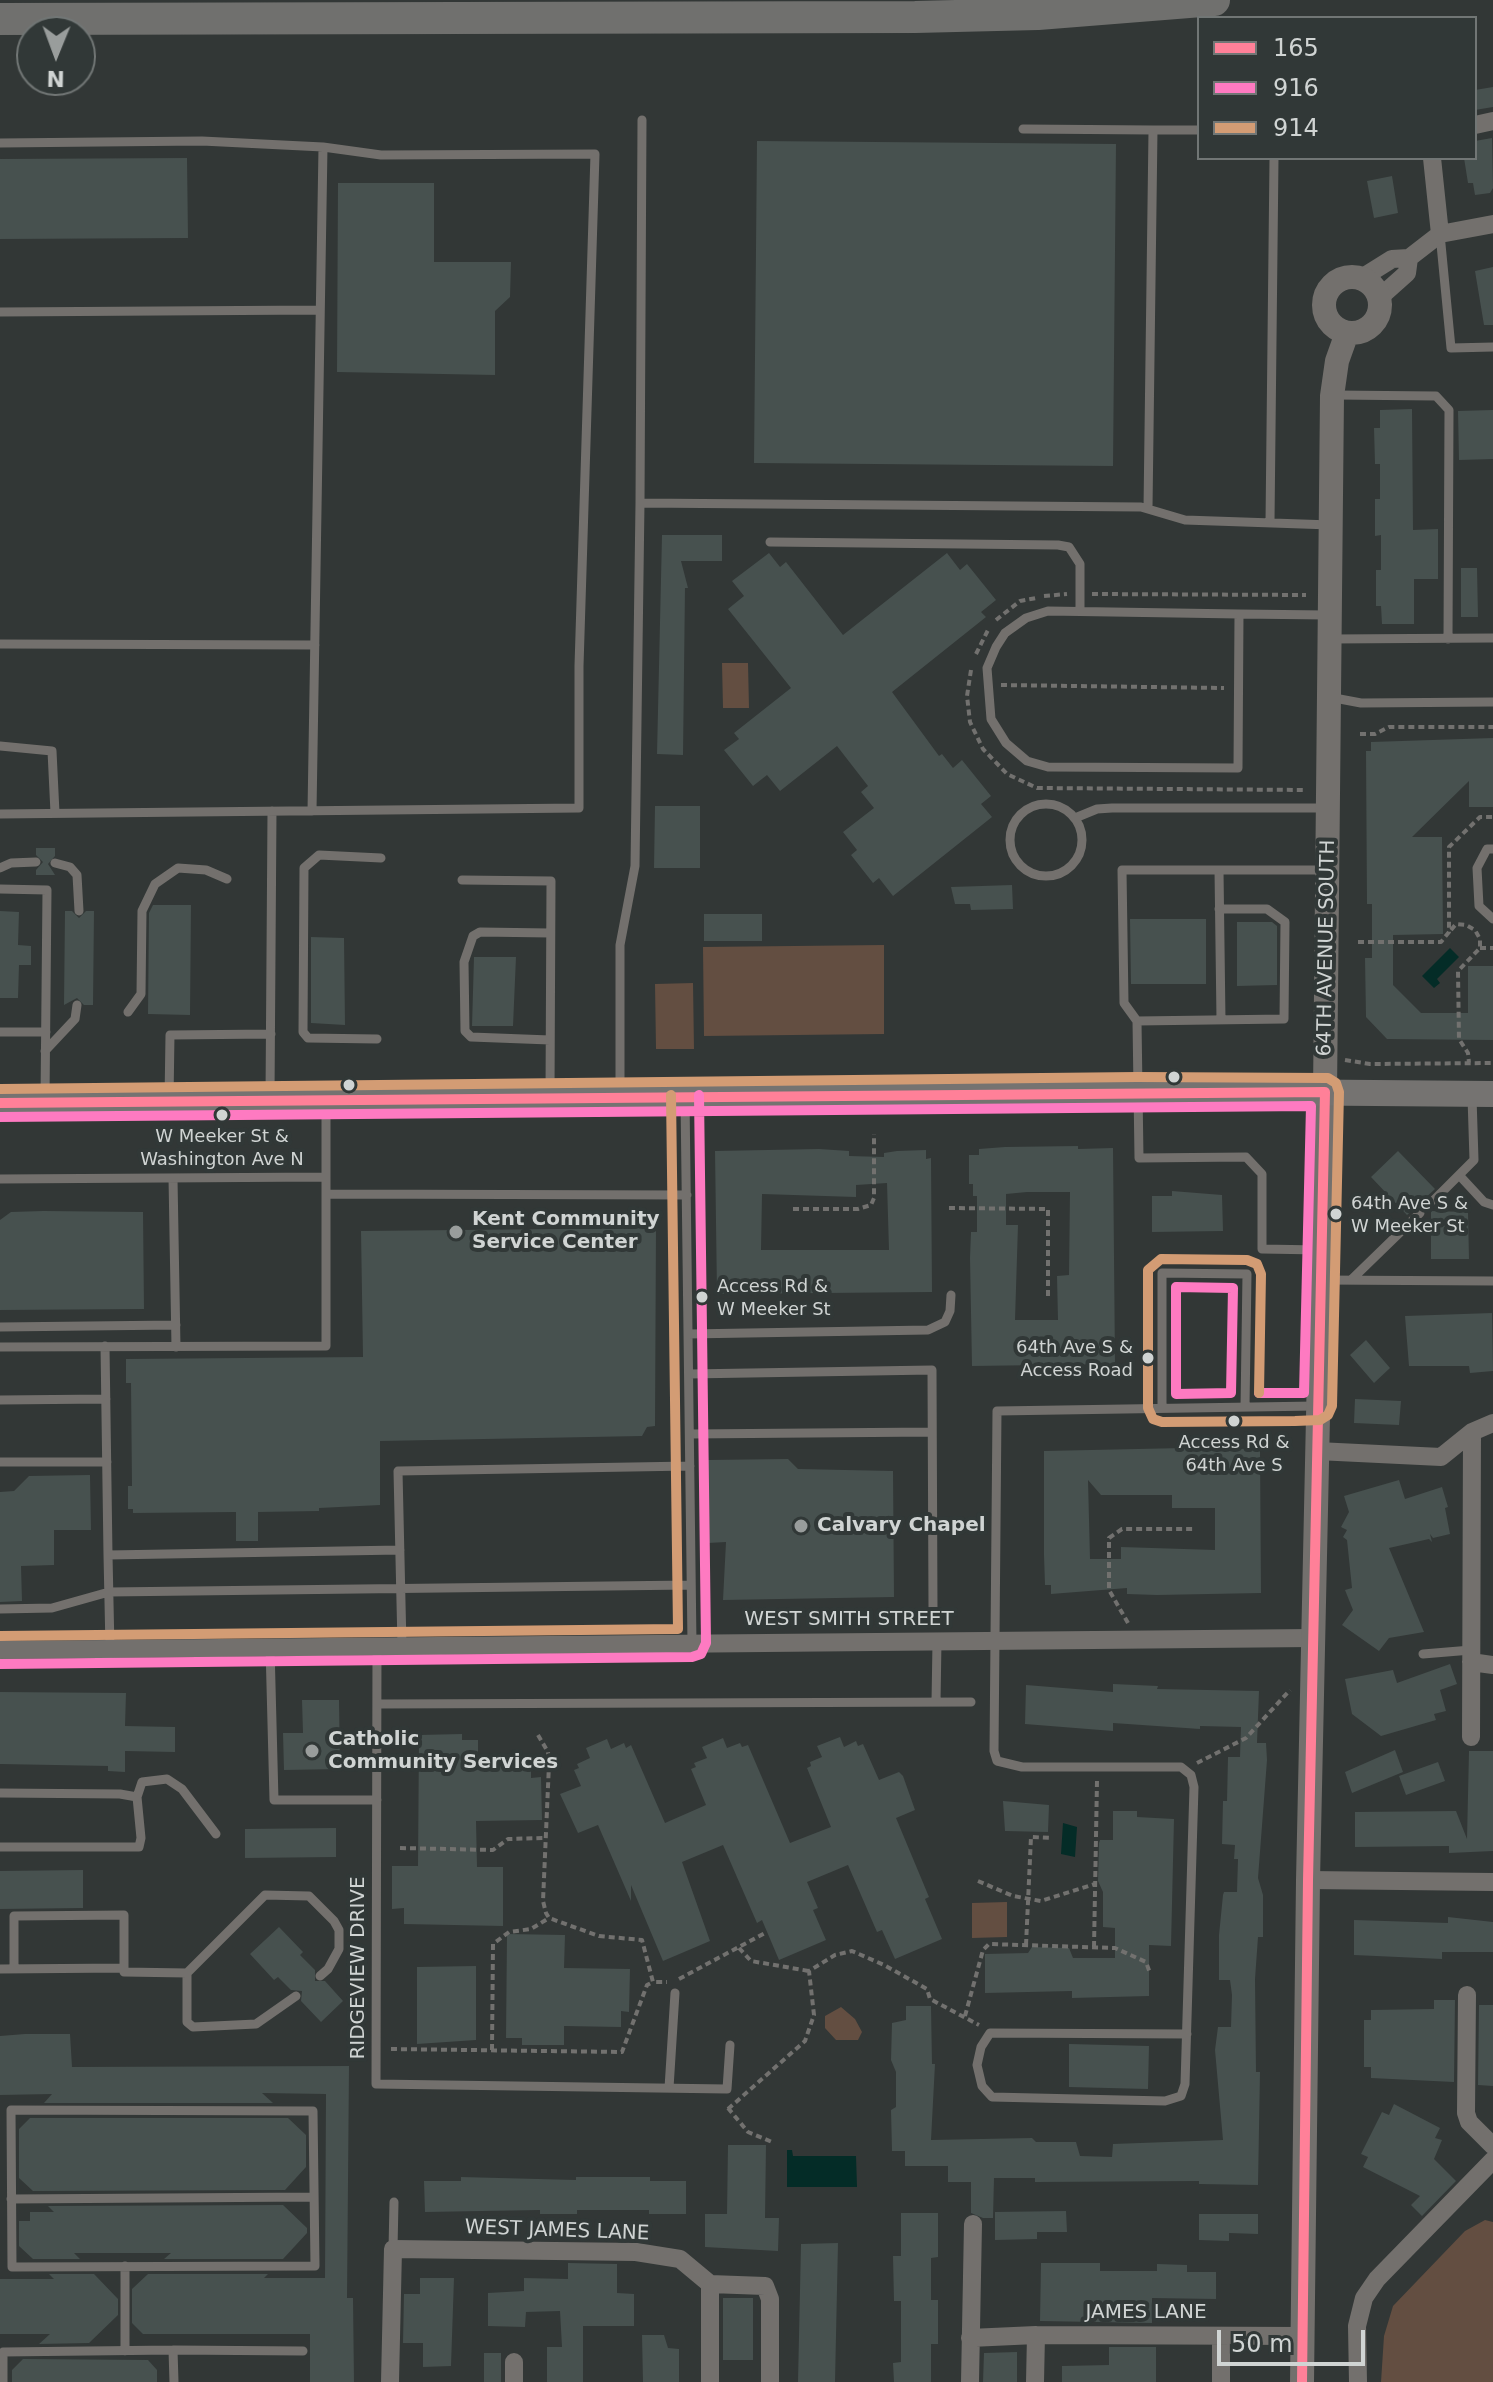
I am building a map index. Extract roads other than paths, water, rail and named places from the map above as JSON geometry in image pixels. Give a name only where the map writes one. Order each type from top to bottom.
[{"type":"highway","points":[[3,20],[915,17],[1038,14],[1214,0]]},
{"type":"main road","points":[[0,1103],[1137,1091],[1482,1094]]},
{"type":"street","points":[[1432,160],[1440,234]]},
{"type":"street","points":[[1360,279],[1375,289],[1379,298],[1378,316],[1365,330],[1347,333],[1326,317],[1325,299],[1341,280],[1360,279],[1392,259],[1409,258],[1440,234],[1493,224]]},
{"type":"street","points":[[1379,298],[1407,273],[1409,258]]},
{"type":"street","name":"64TH AVENUE SOUTH","points":[[1302,2382],[1308,1880],[1325,1092],[1332,396],[1337,361],[1347,333]]},
{"type":"street","points":[[1317,1451],[1441,1457],[1472,1432],[1493,1423]]},
{"type":"street","points":[[1471,1737],[1472,1432]]},
{"type":"street","name":"WEST SMITH STREET","points":[[0,1650],[1313,1638]]},
{"type":"street","points":[[1471,1656],[1493,1665]]},
{"type":"street","points":[[1308,1880],[1493,1882]]},
{"type":"street","points":[[1467,1995],[1466,2113],[1469,2122],[1493,2146]]},
{"type":"street","points":[[1358,2382],[1357,2326],[1364,2298],[1377,2279],[1493,2160]]},
{"type":"street","points":[[970,2382],[973,2224]]},
{"type":"street","points":[[390,2382],[393,2249]]},
{"type":"street","name":"WEST JAMES LANE","points":[[393,2249],[636,2252],[680,2259],[710,2284]]},
{"type":"street","points":[[710,2382],[710,2284],[765,2286],[770,2299],[770,2382]]},
{"type":"street","points":[[970,2338],[1036,2335],[1035,2382]]},
{"type":"street","name":"JAMES LANE","points":[[1036,2335],[1303,2336]]},
{"type":"street","points":[[1221,2336],[1221,2382]]},
{"type":"street","points":[[514,2362],[514,2382]]},
{"type":"lane","points":[[620,1096],[620,945],[635,866],[642,120]]},
{"type":"lane","points":[[1023,129],[1197,130]]},
{"type":"lane","points":[[1148,508],[1153,130]]},
{"type":"lane","points":[[0,143],[202,141],[323,147],[381,155],[595,154],[579,666],[579,808],[0,814]]},
{"type":"lane","points":[[312,811],[323,147]]},
{"type":"lane","points":[[1270,522],[1274,160]]},
{"type":"lane","points":[[1440,234],[1451,348],[1493,347]]},
{"type":"lane","points":[[0,312],[320,310]]},
{"type":"lane","points":[[1332,396],[1436,396],[1449,410],[1448,639]]},
{"type":"lane","points":[[640,503],[1148,508],[1185,520],[1331,525]]},
{"type":"lane","points":[[770,542],[1069,547],[1077,556],[1080,611]]},
{"type":"lane","points":[[1239,614],[1238,768],[1065,770],[1027,761],[1006,743],[991,719],[987,668],[1005,633],[1026,618],[1048,611],[1239,614],[1448,639],[1493,638]]},
{"type":"lane","points":[[0,644],[315,645]]},
{"type":"lane","points":[[1329,697],[1361,703],[1493,702]]},
{"type":"lane","points":[[0,746],[52,751],[55,813]]},
{"type":"lane","points":[[1056,805],[1075,818],[1082,841],[1074,863],[1053,875],[1029,872],[1012,855],[1010,831],[1022,812],[1033,806],[1056,805]]},
{"type":"lane","points":[[1075,818],[1097,809],[1112,808],[1329,808]]},
{"type":"lane","points":[[270,1100],[272,811]]},
{"type":"lane","points":[[1493,849],[1487,849],[1477,868],[1479,906],[1493,919]]},
{"type":"lane","points":[[377,1039],[308,1038],[303,1032],[304,868],[319,855],[381,858]]},
{"type":"lane","points":[[0,868],[11,863],[36,862]]},
{"type":"lane","points":[[55,863],[70,867],[77,875],[79,911]]},
{"type":"lane","points":[[128,1012],[141,994],[142,911],[155,884],[178,868],[206,870],[227,879]]},
{"type":"lane","points":[[1322,1250],[1262,1249],[1262,1174],[1246,1157],[1139,1158],[1137,1021],[1124,1003],[1122,870],[1328,870]]},
{"type":"lane","points":[[1219,870],[1221,1020]]},
{"type":"lane","points":[[462,880],[551,881],[550,1097]]},
{"type":"lane","points":[[0,889],[47,890],[45,1102]]},
{"type":"lane","points":[[1137,1021],[1284,1019],[1286,928],[1282,917],[1267,909],[1219,909]]},
{"type":"lane","points":[[550,933],[480,932],[469,944],[464,962],[465,1031],[471,1037],[550,1040]]},
{"type":"lane","points":[[45,1051],[75,1019],[77,1005]]},
{"type":"lane","points":[[0,1032],[46,1032]]},
{"type":"lane","points":[[169,1101],[170,1035],[271,1034]]},
{"type":"lane","points":[[1433,1201],[1474,1160],[1482,1094]]},
{"type":"lane","points":[[685,1095],[692,1643]]},
{"type":"lane","points":[[0,1347],[326,1346],[326,1099]]},
{"type":"lane","points":[[1459,1175],[1484,1202],[1493,1205]]},
{"type":"lane","points":[[0,1179],[326,1177]]},
{"type":"lane","points":[[173,1178],[176,1347]]},
{"type":"lane","points":[[327,1194],[687,1195]]},
{"type":"lane","points":[[1350,1280],[1420,1213]]},
{"type":"lane","points":[[1162,1408],[1162,1273],[1247,1274],[1245,1407]]},
{"type":"lane","points":[[1321,1280],[1493,1281]]},
{"type":"lane","points":[[688,1334],[928,1330],[945,1322],[950,1311],[951,1295]]},
{"type":"lane","points":[[0,1327],[176,1325]]},
{"type":"lane","points":[[105,1346],[110,1649]]},
{"type":"lane","points":[[689,1374],[932,1370],[933,1609]]},
{"type":"lane","points":[[0,1400],[106,1399]]},
{"type":"lane","points":[[1187,2034],[990,2033],[981,2047],[977,2065],[982,2086],[992,2097],[1165,2101],[1181,2096],[1185,2084],[1187,2034],[1194,1787],[1188,1772],[1181,1767],[1022,1767],[997,1761],[994,1751],[997,1411],[1318,1406]]},
{"type":"lane","points":[[690,1434],[932,1432]]},
{"type":"lane","points":[[0,1462],[107,1462]]},
{"type":"lane","points":[[402,1646],[398,1471],[690,1466]]},
{"type":"lane","points":[[108,1555],[400,1550]]},
{"type":"lane","points":[[0,1609],[52,1608],[109,1592],[691,1585]]},
{"type":"lane","points":[[936,1702],[937,1641]]},
{"type":"lane","name":"RIDGEVIEW DRIVE","points":[[377,1646],[376,2084],[727,2089],[730,2045]]},
{"type":"lane","points":[[270,1647],[274,1800],[377,1800]]},
{"type":"lane","points":[[1423,1654],[1471,1656]]},
{"type":"lane","points":[[378,1704],[971,1702]]},
{"type":"lane","points":[[0,1847],[139,1847],[137,1797],[142,1782],[167,1779],[182,1789],[216,1834]]},
{"type":"lane","points":[[0,1793],[120,1794],[137,1797]]},
{"type":"lane","points":[[296,1996],[269,2019],[233,2028],[193,2027],[187,2022],[187,1973],[265,1895],[309,1896],[334,1921],[339,1930],[339,1949],[320,1976]]},
{"type":"lane","points":[[14,1969],[14,1916],[124,1915],[124,1972],[187,1973]]},
{"type":"lane","points":[[0,1969],[124,1968]]},
{"type":"lane","points":[[669,2088],[675,1993]]},
{"type":"lane","points":[[11,2110],[313,2111],[314,2197],[315,2266],[12,2267],[11,2110]]},
{"type":"lane","points":[[0,2192],[11,2195],[314,2197]]},
{"type":"lane","points":[[393,2249],[394,2202]]},
{"type":"lane","points":[[125,2266],[125,2351]]},
{"type":"lane","points":[[173,2350],[174,2382]]},
{"type":"lane","points":[[3,2382],[3,2352],[303,2351]]},
{"type":"place","name":"W Meeker St & Washington Ave N","points":[[222,1115]]},
{"type":"place","name":"64th Ave S & W Meeker St","points":[[1336,1214]]},
{"type":"place","name":"Kent Community Service Center","points":[[456,1232]]},
{"type":"place","name":"Access Rd & W Meeker St","points":[[702,1297]]},
{"type":"place","name":"64th Ave S & Access Road","points":[[1148,1358]]},
{"type":"place","name":"Access Rd & 64th Ave S","points":[[1234,1421]]},
{"type":"place","name":"Calvary Chapel","points":[[801,1526]]},
{"type":"place","name":"Catholic Community Services","points":[[312,1751]]}]
